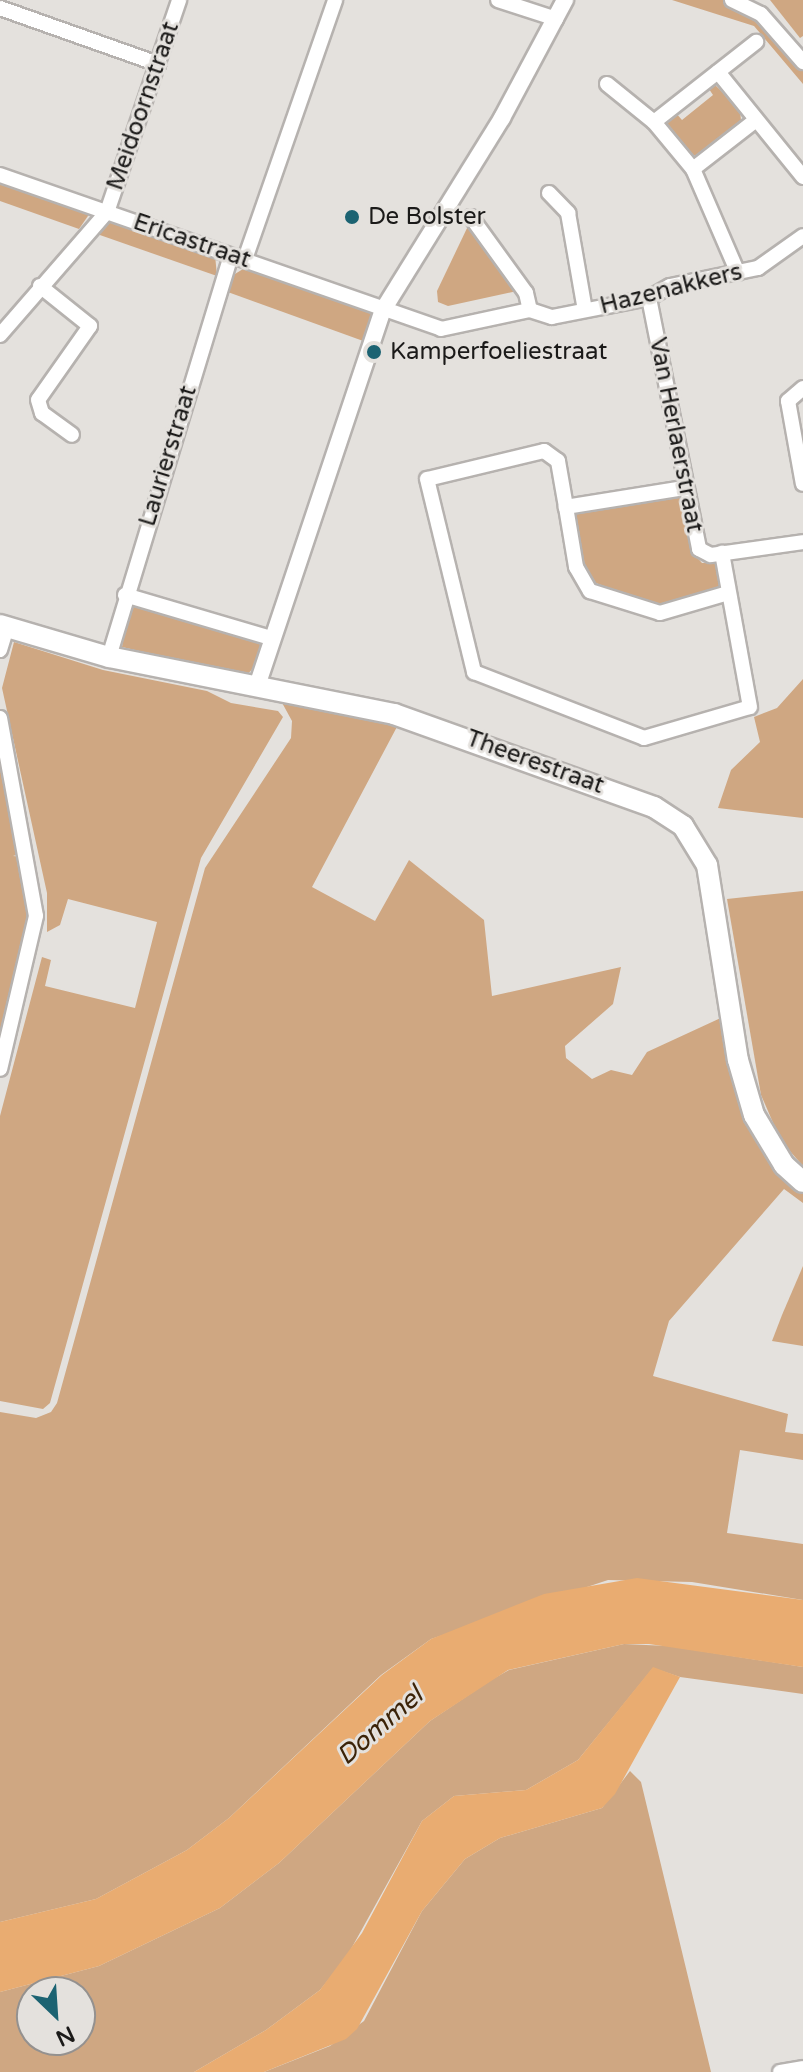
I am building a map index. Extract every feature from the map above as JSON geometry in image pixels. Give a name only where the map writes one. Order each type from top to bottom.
[{"type":"main road","name":"Theerestraat","points":[[4,626],[109,657],[394,714],[474,738],[654,807],[683,826],[707,865],[738,1060],[754,1115],[784,1165],[803,1182]]},
{"type":"street","name":"Meidoornstraat","points":[[107,212],[179,0]]},
{"type":"street","name":"Laurierstraat","points":[[109,657],[125,595],[238,258],[335,0]]},
{"type":"street","points":[[498,0],[556,19]]},
{"type":"street","points":[[257,686],[383,310],[419,257],[565,0]]},
{"type":"street","points":[[732,0],[761,14],[803,62]]},
{"type":"street","points":[[0,8],[158,64]]},
{"type":"street","points":[[654,122],[756,42]]},
{"type":"street","points":[[718,72],[803,177]]},
{"type":"street","points":[[607,84],[654,122],[693,169],[738,273]]},
{"type":"street","points":[[693,169],[756,120]]},
{"type":"street","name":"Ericastraat","points":[[0,175],[383,310]]},
{"type":"street","points":[[549,193],[568,213],[585,310]]},
{"type":"street","points":[[0,335],[107,212]]},
{"type":"street","points":[[471,217],[526,293],[530,310]]},
{"type":"street","name":"Hazenakkers","points":[[383,310],[441,329],[530,310],[552,317],[649,298],[670,286],[738,273],[768,263],[803,236]]},
{"type":"street","points":[[40,286],[90,326],[38,400],[42,413],[72,435]]},
{"type":"street","name":"Van Herlaerstraat","points":[[649,298],[684,488],[699,549],[722,553]]},
{"type":"street","points":[[803,388],[788,401],[803,484]]},
{"type":"street","points":[[728,593],[660,613],[590,591],[576,567],[566,507],[552,452],[427,479],[474,672],[644,738],[750,707],[722,553],[803,542]]},
{"type":"street","points":[[566,507],[684,488]]},
{"type":"street","points":[[125,595],[271,638]]},
{"type":"street","name":"Theerestraat","points":[[0,650],[4,626]]},
{"type":"street","points":[[0,718],[36,916],[0,1069]]},
{"type":"street","points":[[780,2072],[803,2068]]},
{"type":"shaded area","points":[[672,0],[738,0],[803,64],[803,84],[754,26]]},
{"type":"shaded area","points":[[770,0],[803,0],[803,36],[800,38]]},
{"type":"shaded area","points":[[713,83],[740,109],[741,121],[701,154],[692,156],[667,128],[667,119],[675,112],[682,120],[713,95],[707,86]]},
{"type":"shaded area","points":[[0,180],[90,213],[79,229],[0,201]]},
{"type":"shaded area","points":[[107,218],[215,255],[217,276],[97,234]]},
{"type":"shaded area","points":[[469,224],[517,291],[448,306],[438,302],[437,291]]},
{"type":"shaded area","points":[[248,266],[376,311],[366,342],[225,291],[230,277]]},
{"type":"shaded area","points":[[681,490],[693,553],[702,563],[716,563],[722,591],[660,607],[585,579],[571,512]]},
{"type":"shaded area","points":[[134,604],[258,640],[262,649],[256,665],[246,676],[122,647],[129,606]]},
{"type":"shaded area","points":[[14,642],[103,670],[207,691],[231,703],[278,711],[283,717],[201,858],[50,1403],[43,1409],[0,1401],[0,1116],[42,957],[51,960],[45,986],[135,1008],[157,922],[68,899],[60,925],[47,932],[47,893],[2,688]]},
{"type":"shaded area","points":[[803,679],[803,818],[718,808],[731,770],[760,742],[754,717],[777,708]]},
{"type":"shaded area","points":[[280,699],[399,723],[312,887],[375,921],[409,860],[484,920],[492,996],[621,967],[613,1004],[565,1046],[566,1058],[592,1079],[611,1070],[632,1075],[647,1052],[725,1016],[736,1075],[803,1188],[803,1203],[784,1189],[669,1321],[653,1376],[788,1414],[785,1432],[803,1434],[803,1460],[740,1450],[727,1533],[803,1544],[803,1600],[692,1582],[608,1580],[431,1639],[381,1675],[229,1818],[187,1850],[96,1899],[0,1922],[0,1412],[36,1418],[51,1412],[57,1403],[205,868],[291,738],[292,721]]},
{"type":"shaded area","points":[[0,741],[23,853],[13,856],[23,857],[32,914],[0,1040]]},
{"type":"shaded area","points":[[803,891],[803,1166],[781,1141],[761,1095],[727,899]]},
{"type":"shaded area","points":[[803,1266],[803,1346],[772,1341],[782,1315]]},
{"type":"shaded area","points":[[624,1644],[668,1646],[803,1667],[803,1694],[680,1677],[653,1668],[578,1760],[526,1790],[454,1796],[422,1821],[346,1958],[320,1990],[266,2030],[194,2072],[0,2072],[0,1992],[16,1988],[16,2056],[96,2056],[96,1976],[61,1976],[99,1966],[220,1908],[279,1863],[430,1721],[509,1670]]},
{"type":"shaded area","points":[[630,1771],[641,1782],[711,2072],[264,2072],[330,2046],[364,2021],[422,1911],[465,1859],[500,1838],[602,1808]]},
{"type":"water","name":"Dommel","points":[[637,1578],[803,1600],[803,1667],[649,1644],[624,1644],[508,1670],[430,1721],[279,1863],[220,1908],[99,1966],[61,1976],[16,1976],[16,1988],[0,1992],[0,1922],[96,1899],[187,1850],[229,1818],[382,1675],[431,1639],[544,1594]]},
{"type":"water","points":[[653,1667],[680,1677],[615,1794],[602,1808],[500,1838],[465,1859],[422,1911],[357,2029],[346,2039],[264,2072],[194,2072],[266,2030],[320,1990],[362,1933],[422,1821],[454,1796],[526,1790],[578,1760]]},
{"type":"place","name":"De Bolster","points":[[352,217]]},
{"type":"place","name":"Kamperfoeliestraat","points":[[374,352]]}]
